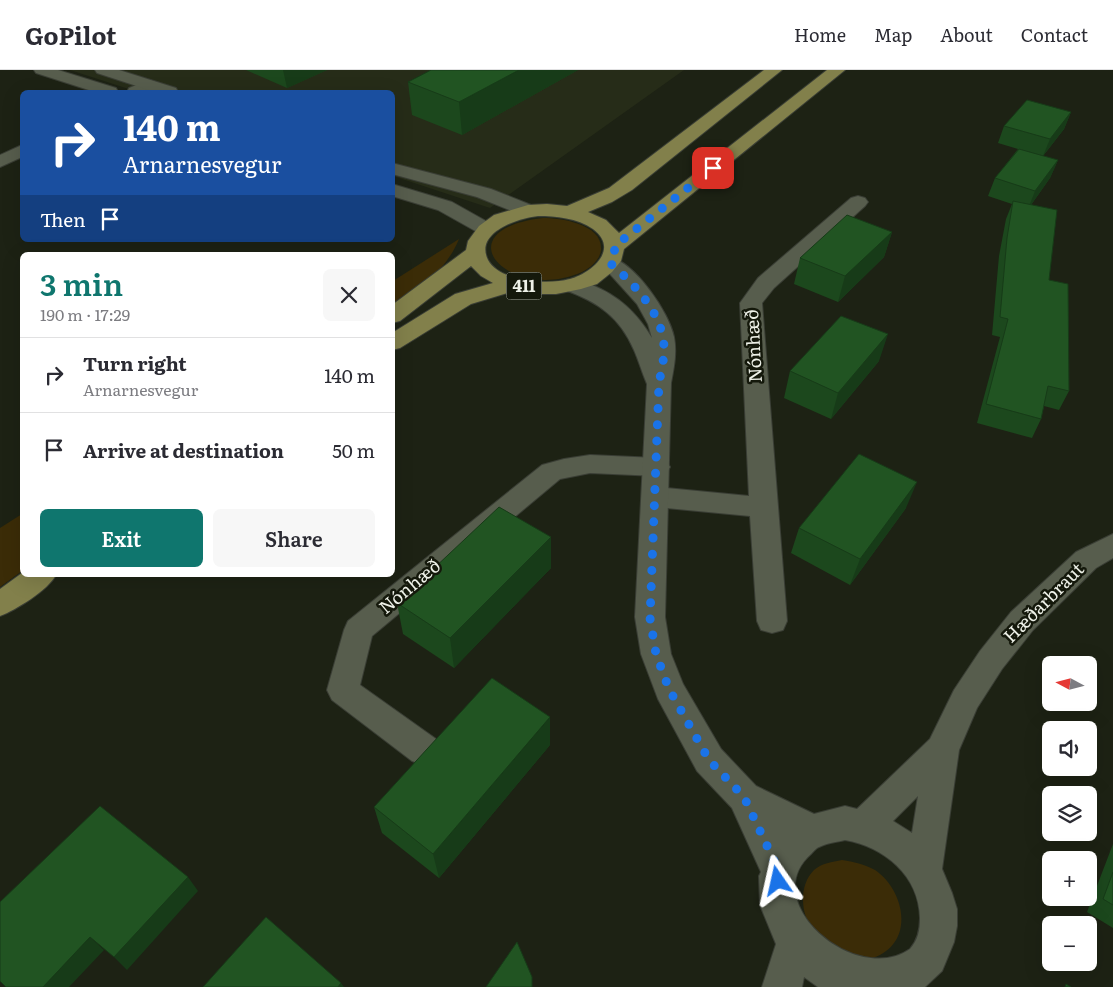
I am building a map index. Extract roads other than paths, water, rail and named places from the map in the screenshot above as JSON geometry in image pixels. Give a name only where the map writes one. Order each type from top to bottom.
[{"type":"main road","points":[[567,212],[601,200],[625,186],[733,100],[774,70]]},
{"type":"main road","name":"411","points":[[476,252],[479,262],[487,271],[514,284],[533,288],[554,288],[588,280],[602,272],[612,255],[837,70]]},
{"type":"main road","points":[[395,314],[476,252],[478,240],[486,229],[512,215],[529,211],[567,212],[586,217],[600,225],[610,235],[612,255]]},
{"type":"main road","name":"411","points":[[395,341],[463,299],[514,284]]},
{"type":"main road","points":[[0,604],[39,577]]},
{"type":"street","points":[[42,70],[104,90]]},
{"type":"street","points":[[103,70],[142,89]]},
{"type":"street","points":[[0,162],[20,151]]},
{"type":"street","points":[[395,169],[484,193],[529,211]]},
{"type":"street","points":[[395,191],[445,206],[486,229]]},
{"type":"street","name":"Nónhæð","points":[[772,621],[751,303],[766,283],[858,202]]},
{"type":"street","points":[[612,255],[654,314],[664,347],[659,383],[650,618],[656,654],[669,689],[709,760],[744,797],[778,869]]},
{"type":"street","points":[[573,285],[612,303],[626,317],[639,336],[659,383]]},
{"type":"street","name":"Nónhæð","points":[[424,750],[343,690],[359,630],[551,472],[573,465],[616,464],[657,467]]},
{"type":"street","points":[[656,497],[763,507]]},
{"type":"street","name":"Hæðarbraut","points":[[924,870],[942,750],[965,700],[991,660],[1022,621],[1086,560],[1113,545]]},
{"type":"street","name":"Hæðarbraut","points":[[864,826],[942,750]]},
{"type":"street","points":[[744,797],[810,830]]},
{"type":"street","points":[[845,823],[864,826],[886,836],[907,850],[924,870],[935,894],[939,919],[936,943],[924,964],[906,978],[882,985],[854,985],[832,975],[812,961],[795,942],[782,918],[776,893],[778,869],[785,853],[796,839],[810,830],[826,824],[845,823]]},
{"type":"street","points":[[782,987],[795,942]]}]
